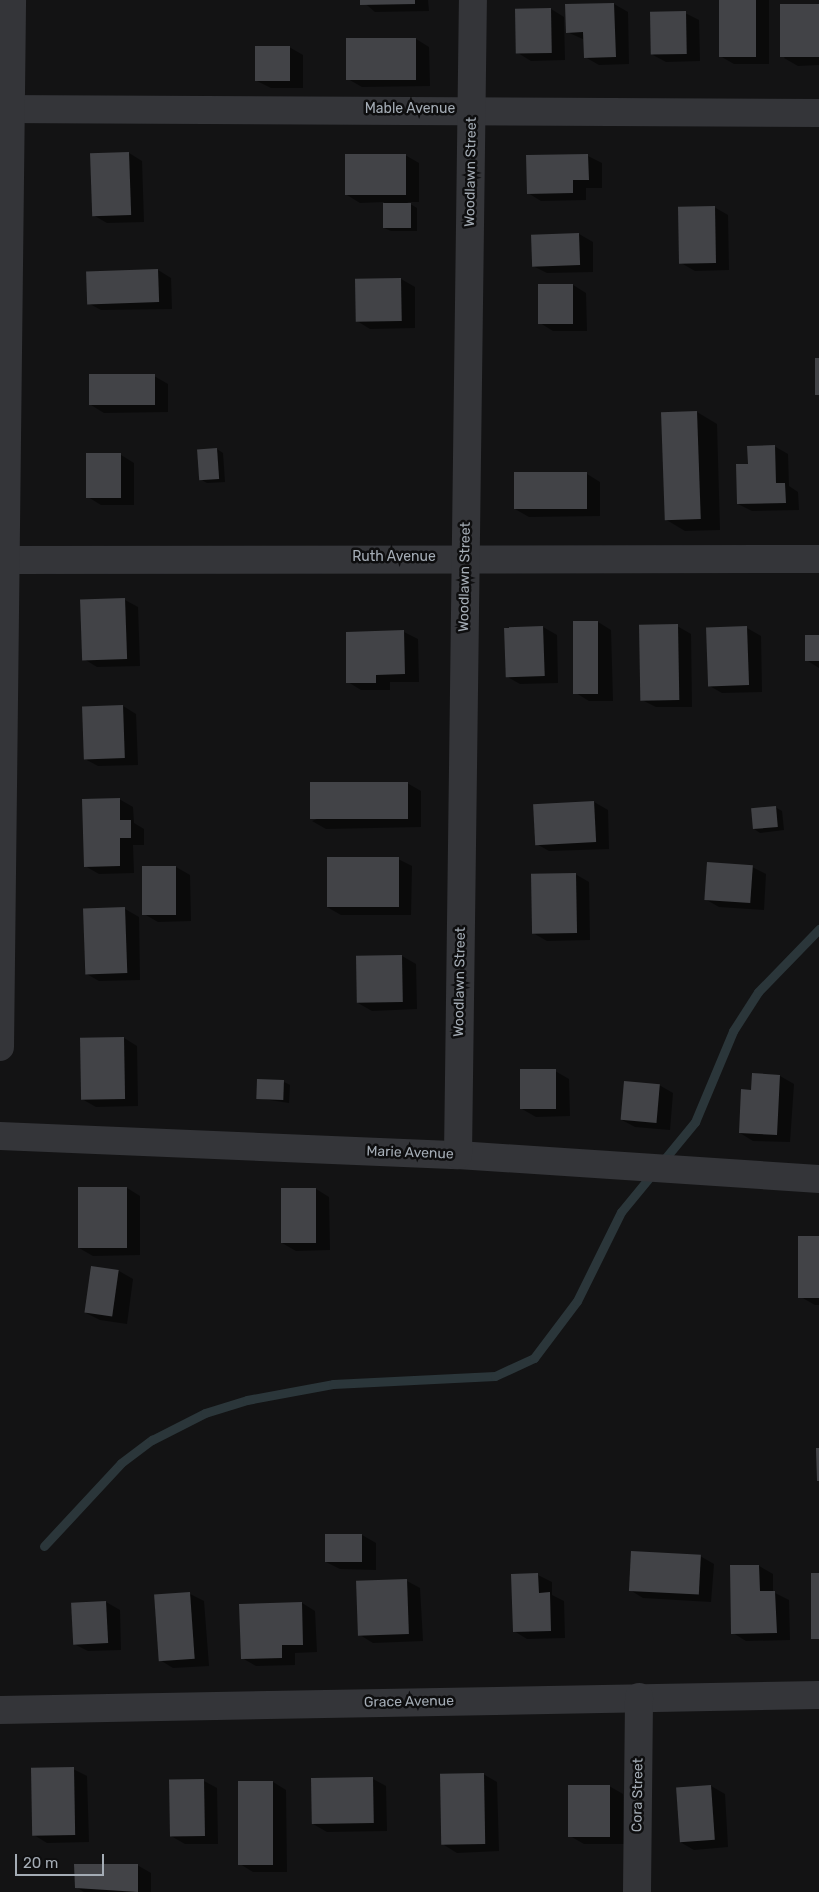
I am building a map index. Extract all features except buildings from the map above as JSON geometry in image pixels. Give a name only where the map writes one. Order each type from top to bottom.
[{"type":"street","points":[[0,1047],[5,109],[12,0]]},
{"type":"street","name":"Woodlawn Street","points":[[458,1154],[473,0]]},
{"type":"street","name":"Mable Avenue","points":[[5,109],[472,109],[819,113]]},
{"type":"street","name":"Ruth Avenue","points":[[3,560],[466,556],[819,559]]},
{"type":"street","name":"Marie Avenue","points":[[0,1136],[458,1154],[634,1168],[819,1179]]},
{"type":"street","name":"Grace Avenue","points":[[0,1710],[819,1695]]},
{"type":"street","name":"Cora Street","points":[[638,1892],[639,1697]]},
{"type":"waterway","points":[[44,1546],[121,1463],[152,1440],[205,1413],[247,1400],[333,1384],[495,1376],[534,1358],[577,1301],[621,1212],[695,1122],[733,1031],[758,992],[819,929]]}]
